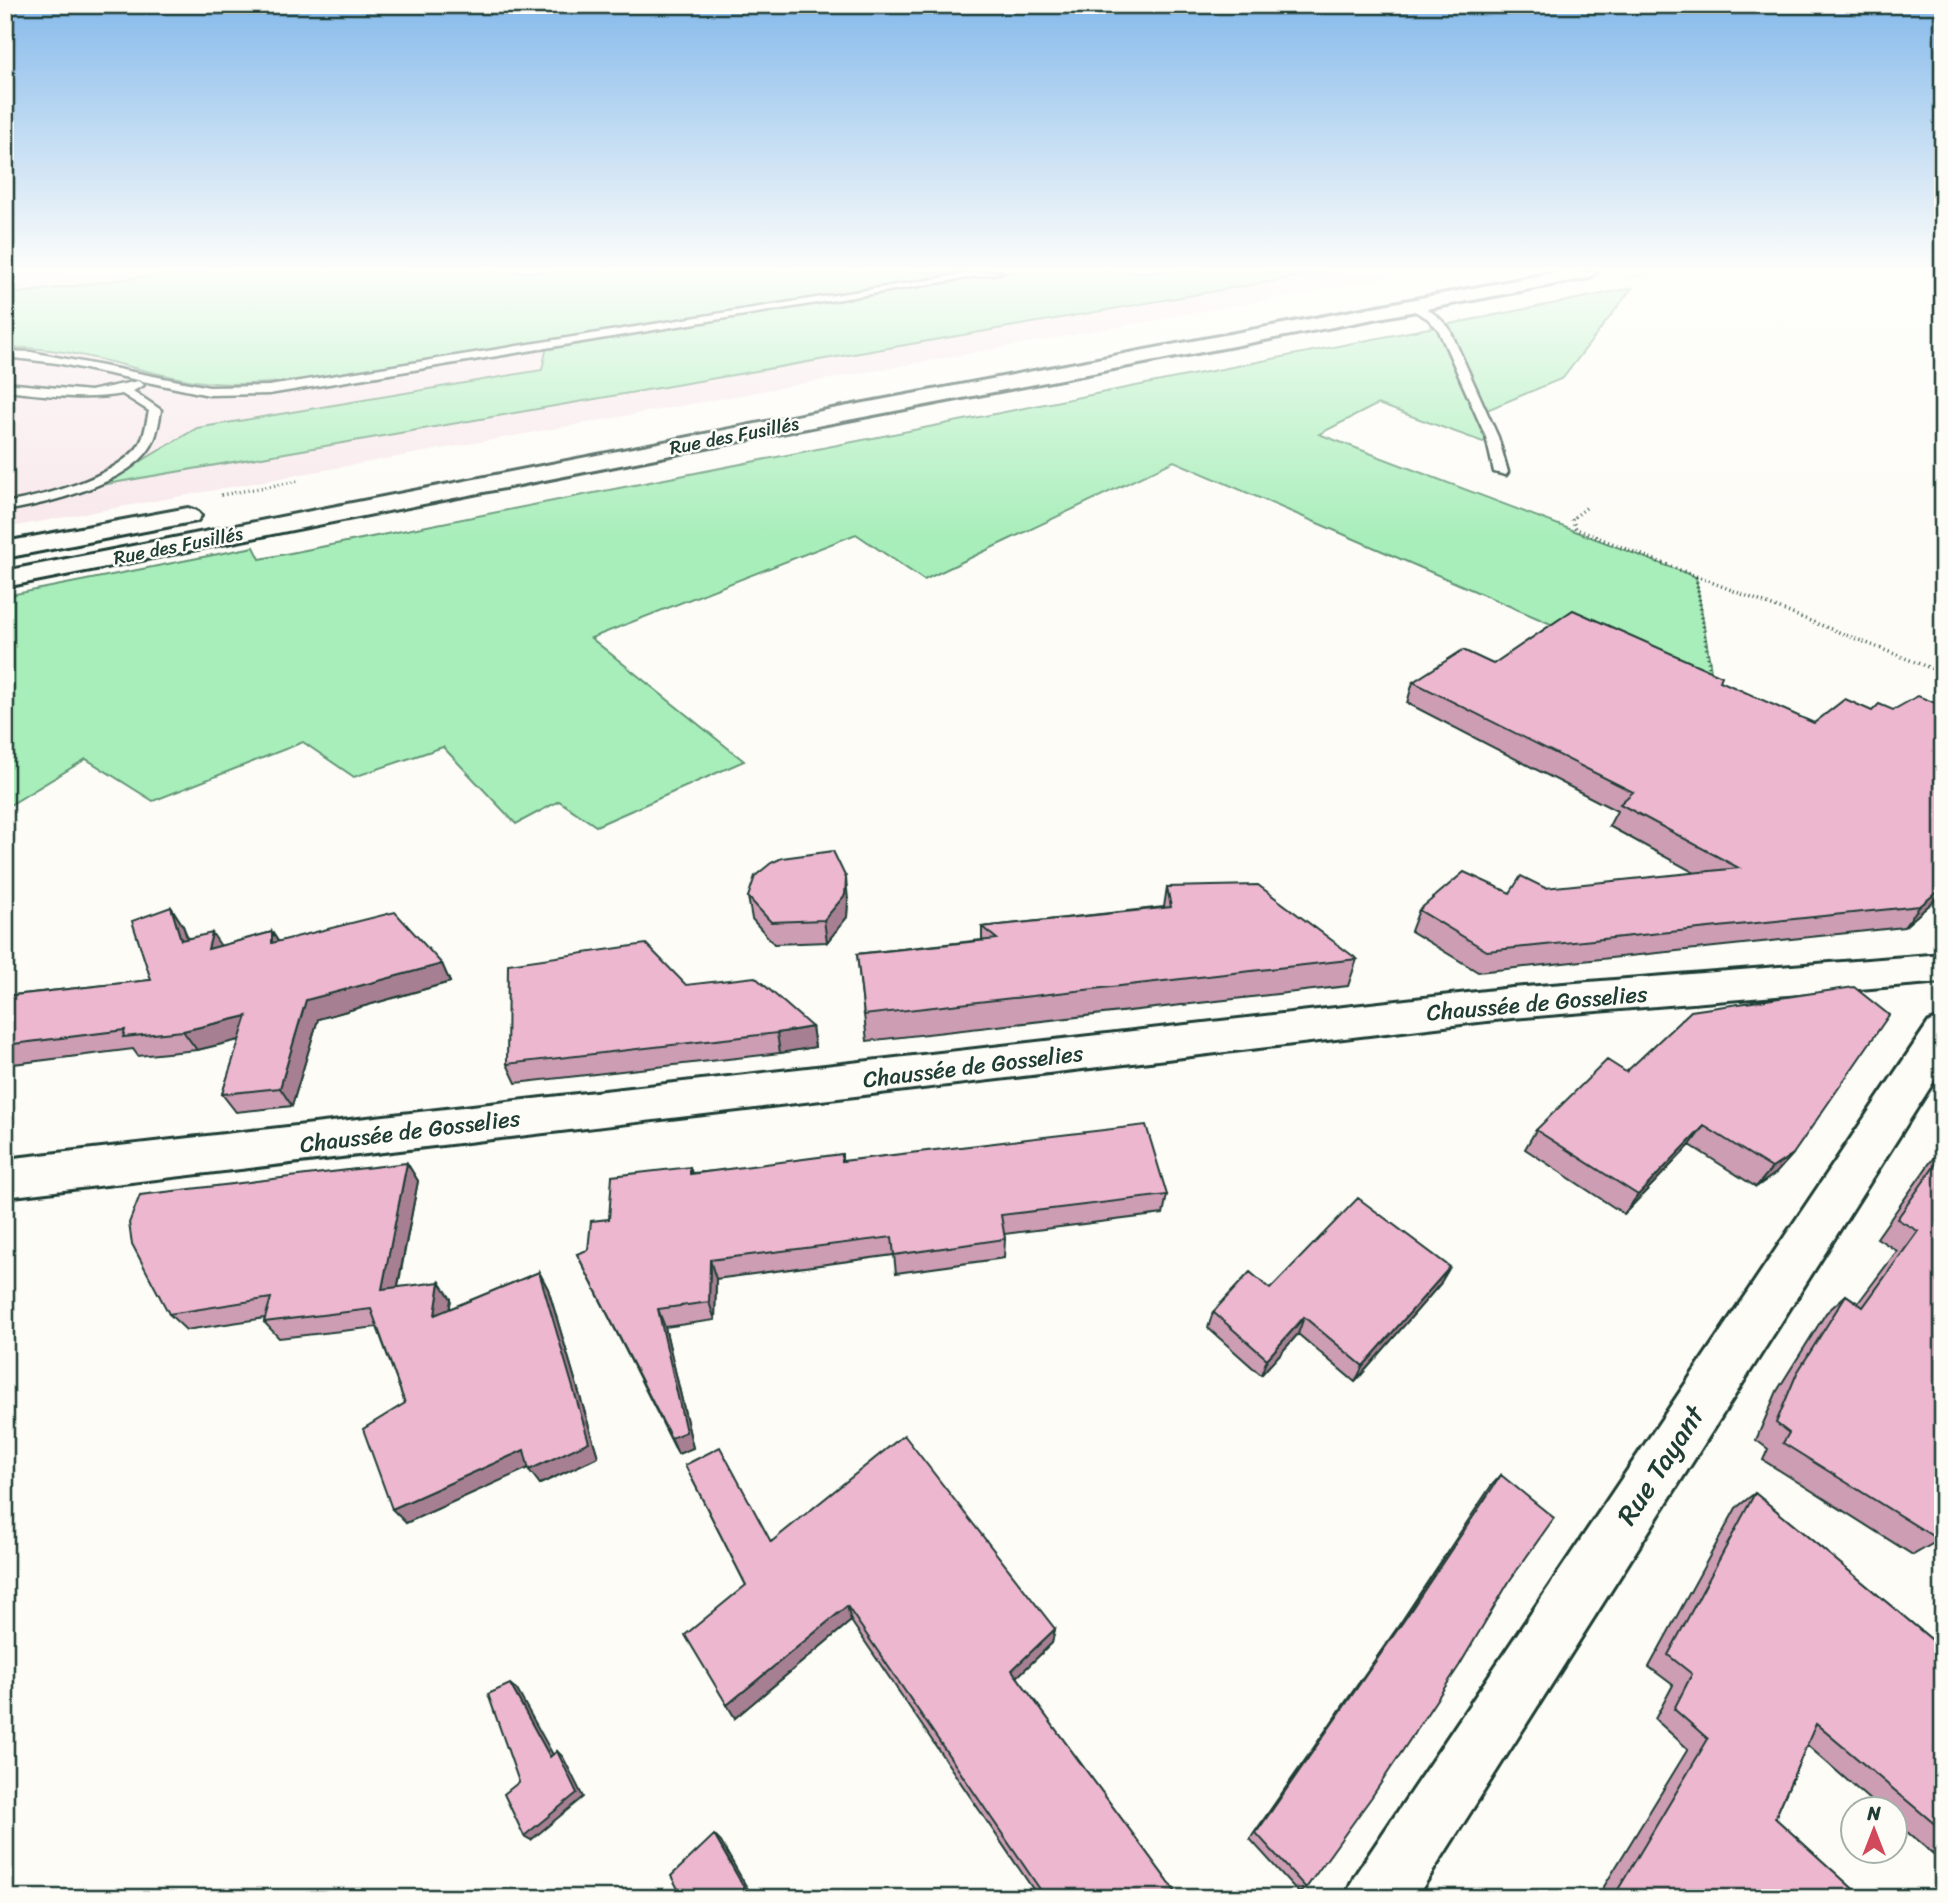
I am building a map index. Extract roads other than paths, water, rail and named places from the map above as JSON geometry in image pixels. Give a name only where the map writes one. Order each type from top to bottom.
[{"type":"main road","name":"Rue des Fusillés","points":[[578,443],[1018,361]]},
{"type":"main road","name":"Rue des Fusillés","points":[[5,579],[1124,361]]},
{"type":"main road","name":"Rue des Fusillés","points":[[5,550],[210,512]]},
{"type":"main road","name":"Chaussée de Gosselies","points":[[5,1178],[1512,1003],[1943,968]]},
{"type":"main road","name":"Rue Tayant","points":[[1378,1898],[1943,1033]]},
{"type":"lane","points":[[73,361],[210,391],[269,390],[449,361]]},
{"type":"lane","points":[[1458,361],[1492,438],[1501,472]]},
{"type":"lane","points":[[5,387],[82,393],[126,391],[152,379]]},
{"type":"lane","points":[[5,507],[113,471],[142,451],[155,410],[126,391]]}]
